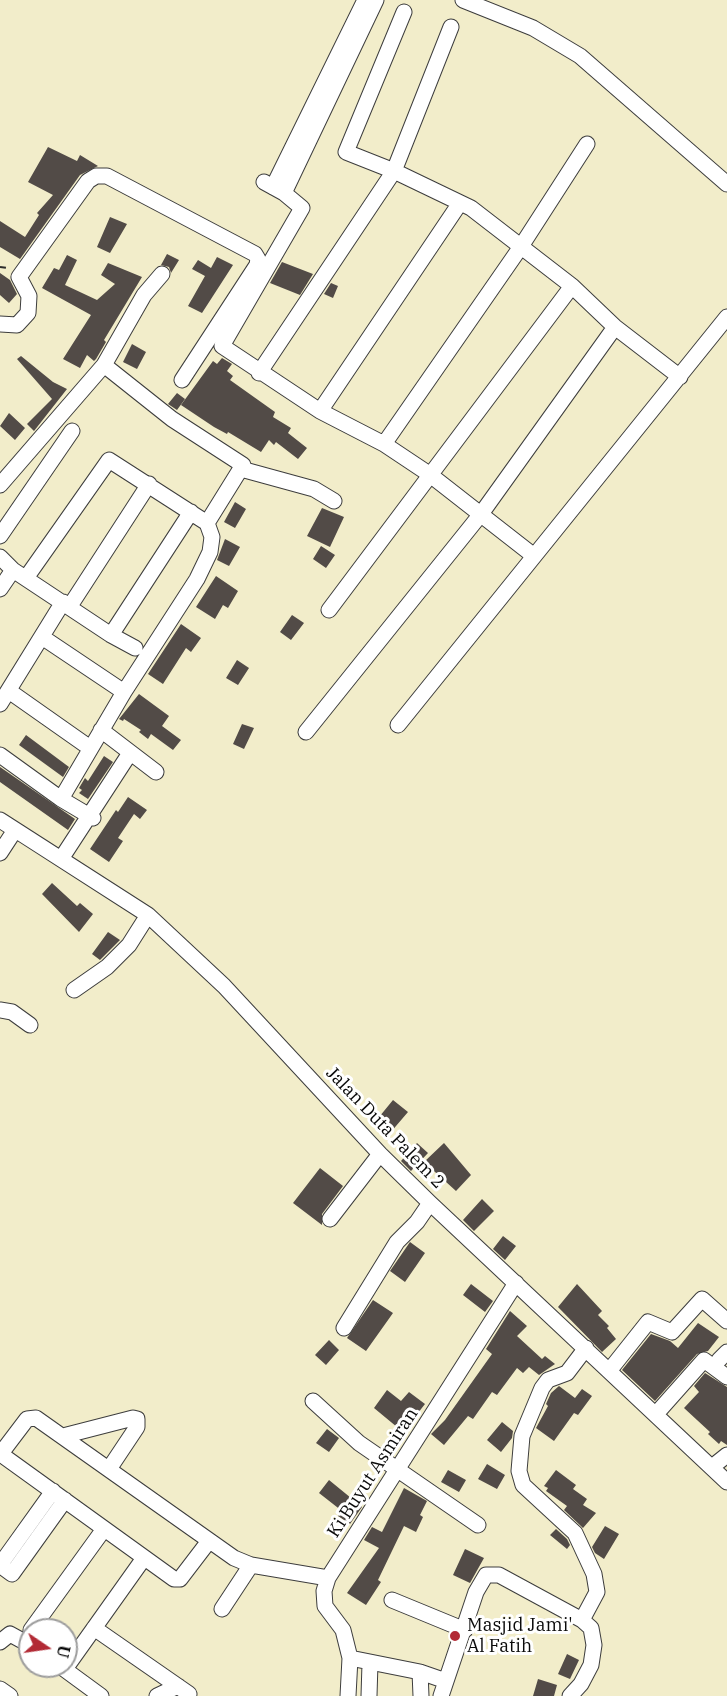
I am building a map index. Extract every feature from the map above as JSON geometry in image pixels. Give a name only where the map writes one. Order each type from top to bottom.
[{"type":"street","points":[[274,188],[365,0]]},
{"type":"street","points":[[274,188],[376,0]]},
{"type":"street","points":[[463,0],[533,28],[580,56],[727,184]]},
{"type":"street","points":[[404,12],[346,152],[394,171],[471,208],[572,286],[615,327],[680,377]]},
{"type":"street","points":[[259,372],[394,171],[451,27]]},
{"type":"street","points":[[384,444],[520,248],[587,144]]},
{"type":"street","points":[[0,324],[17,325],[28,313],[29,296],[19,277],[88,181],[96,176],[107,176],[255,254],[258,259],[257,265],[182,380]]},
{"type":"street","points":[[274,188],[302,208],[222,346],[320,411],[384,444],[429,474],[534,556]]},
{"type":"street","points":[[320,411],[460,203]]},
{"type":"street","points":[[3,475],[104,365],[144,295],[162,274]]},
{"type":"street","points":[[330,610],[429,474],[572,286]]},
{"type":"street","points":[[398,725],[727,317]]},
{"type":"street","points":[[306,732],[482,514],[615,327]]},
{"type":"street","points":[[104,365],[172,419],[241,461],[241,469],[207,523]]},
{"type":"street","points":[[0,536],[72,431]]},
{"type":"street","points":[[27,578],[105,462],[109,460],[207,523],[212,537],[205,565],[100,730],[61,799]]},
{"type":"street","points":[[241,469],[314,489],[334,501]]},
{"type":"street","points":[[90,748],[4,697],[42,637],[149,484]]},
{"type":"street","points":[[111,635],[191,512]]},
{"type":"street","points":[[0,557],[13,570],[111,635],[135,648]]},
{"type":"street","points":[[0,589],[13,570]]},
{"type":"street","points":[[42,637],[124,692]]},
{"type":"street","points":[[100,730],[156,772]]},
{"type":"street","points":[[61,859],[91,817],[130,753]]},
{"type":"street","points":[[0,755],[61,799],[91,817]]},
{"type":"street","name":"Jalan Duta Palem 2","points":[[0,820],[148,915],[224,986],[380,1154],[430,1203],[727,1482]]},
{"type":"street","points":[[0,853],[15,830]]},
{"type":"street","points":[[74,990],[107,968],[129,945],[148,915]]},
{"type":"street","points":[[0,1010],[12,1012],[30,1025]]},
{"type":"street","points":[[330,1219],[380,1154]]},
{"type":"street","points":[[344,1328],[397,1242],[417,1222],[430,1203]]},
{"type":"street","name":"Ki Buyut Asmiran","points":[[348,1696],[350,1658],[342,1630],[325,1606],[324,1591],[328,1578],[399,1471],[516,1283]]},
{"type":"street","points":[[609,1371],[648,1322],[672,1332],[702,1299],[727,1321]]},
{"type":"street","points":[[583,1618],[597,1592],[594,1574],[571,1528],[523,1485],[519,1471],[524,1430],[543,1388],[548,1380],[567,1373],[586,1348]]},
{"type":"street","points":[[656,1414],[704,1360],[727,1377]]},
{"type":"street","points":[[312,1401],[359,1443],[478,1525]]},
{"type":"street","points":[[63,1436],[133,1418],[137,1419],[137,1427],[109,1469]]},
{"type":"street","points":[[208,1541],[177,1580],[2,1455],[2,1452],[27,1419],[40,1420],[234,1558],[251,1565],[328,1578]]},
{"type":"street","points":[[712,1467],[727,1455]]},
{"type":"street","points":[[0,1565],[59,1496]]},
{"type":"street","points":[[41,1618],[104,1529]]},
{"type":"street","points":[[78,1649],[144,1558]]},
{"type":"street","points":[[222,1609],[251,1565]]},
{"type":"street","points":[[350,1658],[420,1672],[444,1689],[479,1584],[486,1575],[492,1573],[583,1618],[591,1628],[594,1645],[591,1665],[581,1684],[570,1696]]},
{"type":"street","points":[[392,1600],[465,1630]]},
{"type":"street","points":[[94,1628],[184,1690],[157,1696]]},
{"type":"street","points":[[0,1642],[10,1634],[18,1635]]},
{"type":"street","points":[[369,1696],[370,1663]]},
{"type":"street","points":[[420,1672],[421,1696]]},
{"type":"street","points":[[77,1678],[101,1696]]},
{"type":"street","points":[[0,1689],[10,1696]]},
{"type":"shaded area","points":[[0,0],[727,0],[727,1696],[0,1696]]},
{"type":"building","points":[[48,147],[77,161],[80,155],[98,166],[80,175],[20,259],[0,247],[0,221],[25,237],[39,215],[37,213],[53,195],[28,182]]},
{"type":"building","points":[[110,217],[127,224],[110,253],[97,247]]},
{"type":"building","points":[[167,254],[179,260],[171,273],[169,267],[161,265]]},
{"type":"building","points":[[67,255],[77,260],[65,285],[97,300],[115,284],[101,275],[108,263],[142,277],[104,340],[106,342],[96,359],[94,361],[87,355],[80,368],[63,359],[91,315],[42,288],[54,268],[59,270]]},
{"type":"building","points":[[217,257],[233,265],[202,313],[188,306],[205,276],[192,269],[198,260],[211,268]]},
{"type":"building","points":[[282,262],[313,274],[300,295],[270,283]]},
{"type":"building","points":[[0,273],[10,280],[17,294],[9,303],[0,295]]},
{"type":"building","points":[[331,283],[338,286],[333,298],[324,294]]},
{"type":"building","points":[[132,344],[146,352],[137,369],[123,362]]},
{"type":"building","points":[[21,356],[53,382],[67,389],[34,431],[27,424],[52,399],[17,359]]},
{"type":"building","points":[[222,358],[232,364],[227,371],[233,376],[230,380],[275,412],[273,417],[291,428],[288,433],[307,448],[298,459],[276,442],[274,445],[269,440],[261,452],[228,432],[227,434],[214,427],[181,405],[213,361],[217,364]]},
{"type":"building","points":[[177,393],[185,399],[177,410],[168,404]]},
{"type":"building","points":[[9,413],[25,428],[15,440],[0,426]]},
{"type":"building","points":[[235,502],[246,509],[235,528],[224,522]]},
{"type":"building","points":[[322,508],[344,517],[330,547],[307,536]]},
{"type":"building","points":[[225,539],[240,547],[229,566],[217,560]]},
{"type":"building","points":[[321,546],[335,555],[326,568],[313,559]]},
{"type":"building","points":[[216,576],[238,591],[228,608],[223,605],[215,619],[196,607]]},
{"type":"building","points":[[292,615],[304,623],[291,640],[280,632]]},
{"type":"building","points":[[181,624],[201,638],[191,652],[186,648],[163,684],[148,674]]},
{"type":"building","points":[[237,660],[249,668],[238,685],[226,678]]},
{"type":"building","points":[[139,694],[169,716],[162,726],[181,740],[173,750],[151,734],[148,739],[139,732],[141,730],[124,719],[123,721],[119,719]]},
{"type":"building","points":[[242,724],[254,728],[244,749],[233,744]]},
{"type":"building","points":[[26,735],[69,767],[63,777],[19,745]]},
{"type":"building","points":[[104,756],[113,762],[88,799],[79,793],[82,790],[79,788],[85,778],[88,781]]},
{"type":"building","points":[[0,767],[75,819],[68,830],[0,782]]},
{"type":"building","points":[[128,797],[147,810],[140,819],[134,814],[118,838],[123,841],[109,862],[90,849],[116,810],[118,812]]},
{"type":"building","points":[[52,883],[77,906],[80,903],[93,914],[79,932],[42,894]]},
{"type":"building","points":[[108,932],[120,940],[100,960],[92,954]]},
{"type":"building","points":[[393,1100],[408,1112],[390,1133],[375,1122]]},
{"type":"building","points":[[417,1143],[428,1153],[411,1171],[401,1161]]},
{"type":"building","points":[[444,1143],[471,1175],[456,1191],[424,1162]]},
{"type":"building","points":[[320,1168],[343,1186],[322,1214],[322,1225],[293,1203]]},
{"type":"building","points":[[482,1199],[494,1211],[474,1231],[463,1220]]},
{"type":"building","points":[[503,1236],[516,1246],[505,1260],[493,1249]]},
{"type":"building","points":[[410,1242],[425,1253],[405,1282],[390,1271]]},
{"type":"building","points":[[471,1284],[493,1301],[485,1312],[463,1295]]},
{"type":"building","points":[[577,1284],[602,1311],[598,1315],[609,1326],[607,1328],[616,1339],[602,1352],[558,1307]]},
{"type":"building","points":[[373,1300],[393,1313],[366,1351],[347,1338]]},
{"type":"building","points":[[510,1311],[527,1326],[517,1336],[542,1359],[545,1356],[555,1364],[539,1375],[529,1367],[523,1373],[517,1368],[497,1395],[492,1392],[473,1419],[468,1416],[444,1445],[431,1434],[445,1420],[492,1354],[486,1349]]},
{"type":"building","points":[[698,1323],[719,1337],[708,1351],[697,1354],[655,1401],[622,1370],[651,1334],[670,1341],[678,1348]]},
{"type":"building","points":[[329,1340],[339,1350],[326,1365],[315,1355]]},
{"type":"building","points":[[705,1373],[727,1387],[727,1445],[721,1441],[719,1444],[708,1434],[710,1432],[684,1408],[699,1392],[694,1386]]},
{"type":"building","points":[[559,1386],[575,1398],[582,1389],[592,1396],[578,1415],[574,1413],[554,1441],[536,1428],[548,1406],[546,1404],[551,1393]]},
{"type":"building","points":[[387,1390],[401,1401],[409,1392],[425,1404],[403,1432],[374,1408]]},
{"type":"building","points":[[502,1422],[513,1431],[512,1438],[501,1452],[487,1440]]},
{"type":"building","points":[[327,1429],[339,1438],[329,1452],[316,1443]]},
{"type":"building","points":[[487,1464],[505,1475],[497,1489],[478,1479]]},
{"type":"building","points":[[448,1470],[466,1480],[459,1492],[441,1482]]},
{"type":"building","points":[[556,1470],[576,1485],[573,1489],[587,1499],[583,1505],[596,1513],[583,1528],[564,1510],[567,1506],[546,1491],[548,1488],[544,1486]]},
{"type":"building","points":[[329,1480],[362,1507],[350,1524],[338,1516],[342,1511],[319,1493]]},
{"type":"building","points":[[404,1488],[427,1501],[420,1515],[423,1517],[416,1532],[404,1526],[378,1580],[381,1582],[366,1605],[347,1593],[379,1548],[364,1540],[372,1527],[382,1532]]},
{"type":"building","points":[[605,1526],[619,1534],[604,1559],[595,1553],[592,1547]]},
{"type":"building","points":[[556,1529],[567,1539],[570,1545],[567,1549],[550,1535]]},
{"type":"building","points":[[465,1549],[484,1558],[470,1583],[453,1575]]},
{"type":"building","points":[[567,1654],[579,1660],[570,1679],[558,1674]]},
{"type":"building","points":[[538,1679],[557,1685],[554,1696],[533,1696]]},
{"type":"place","name":"Masjid Jami' Al Fatih","points":[[455,1636]]}]
